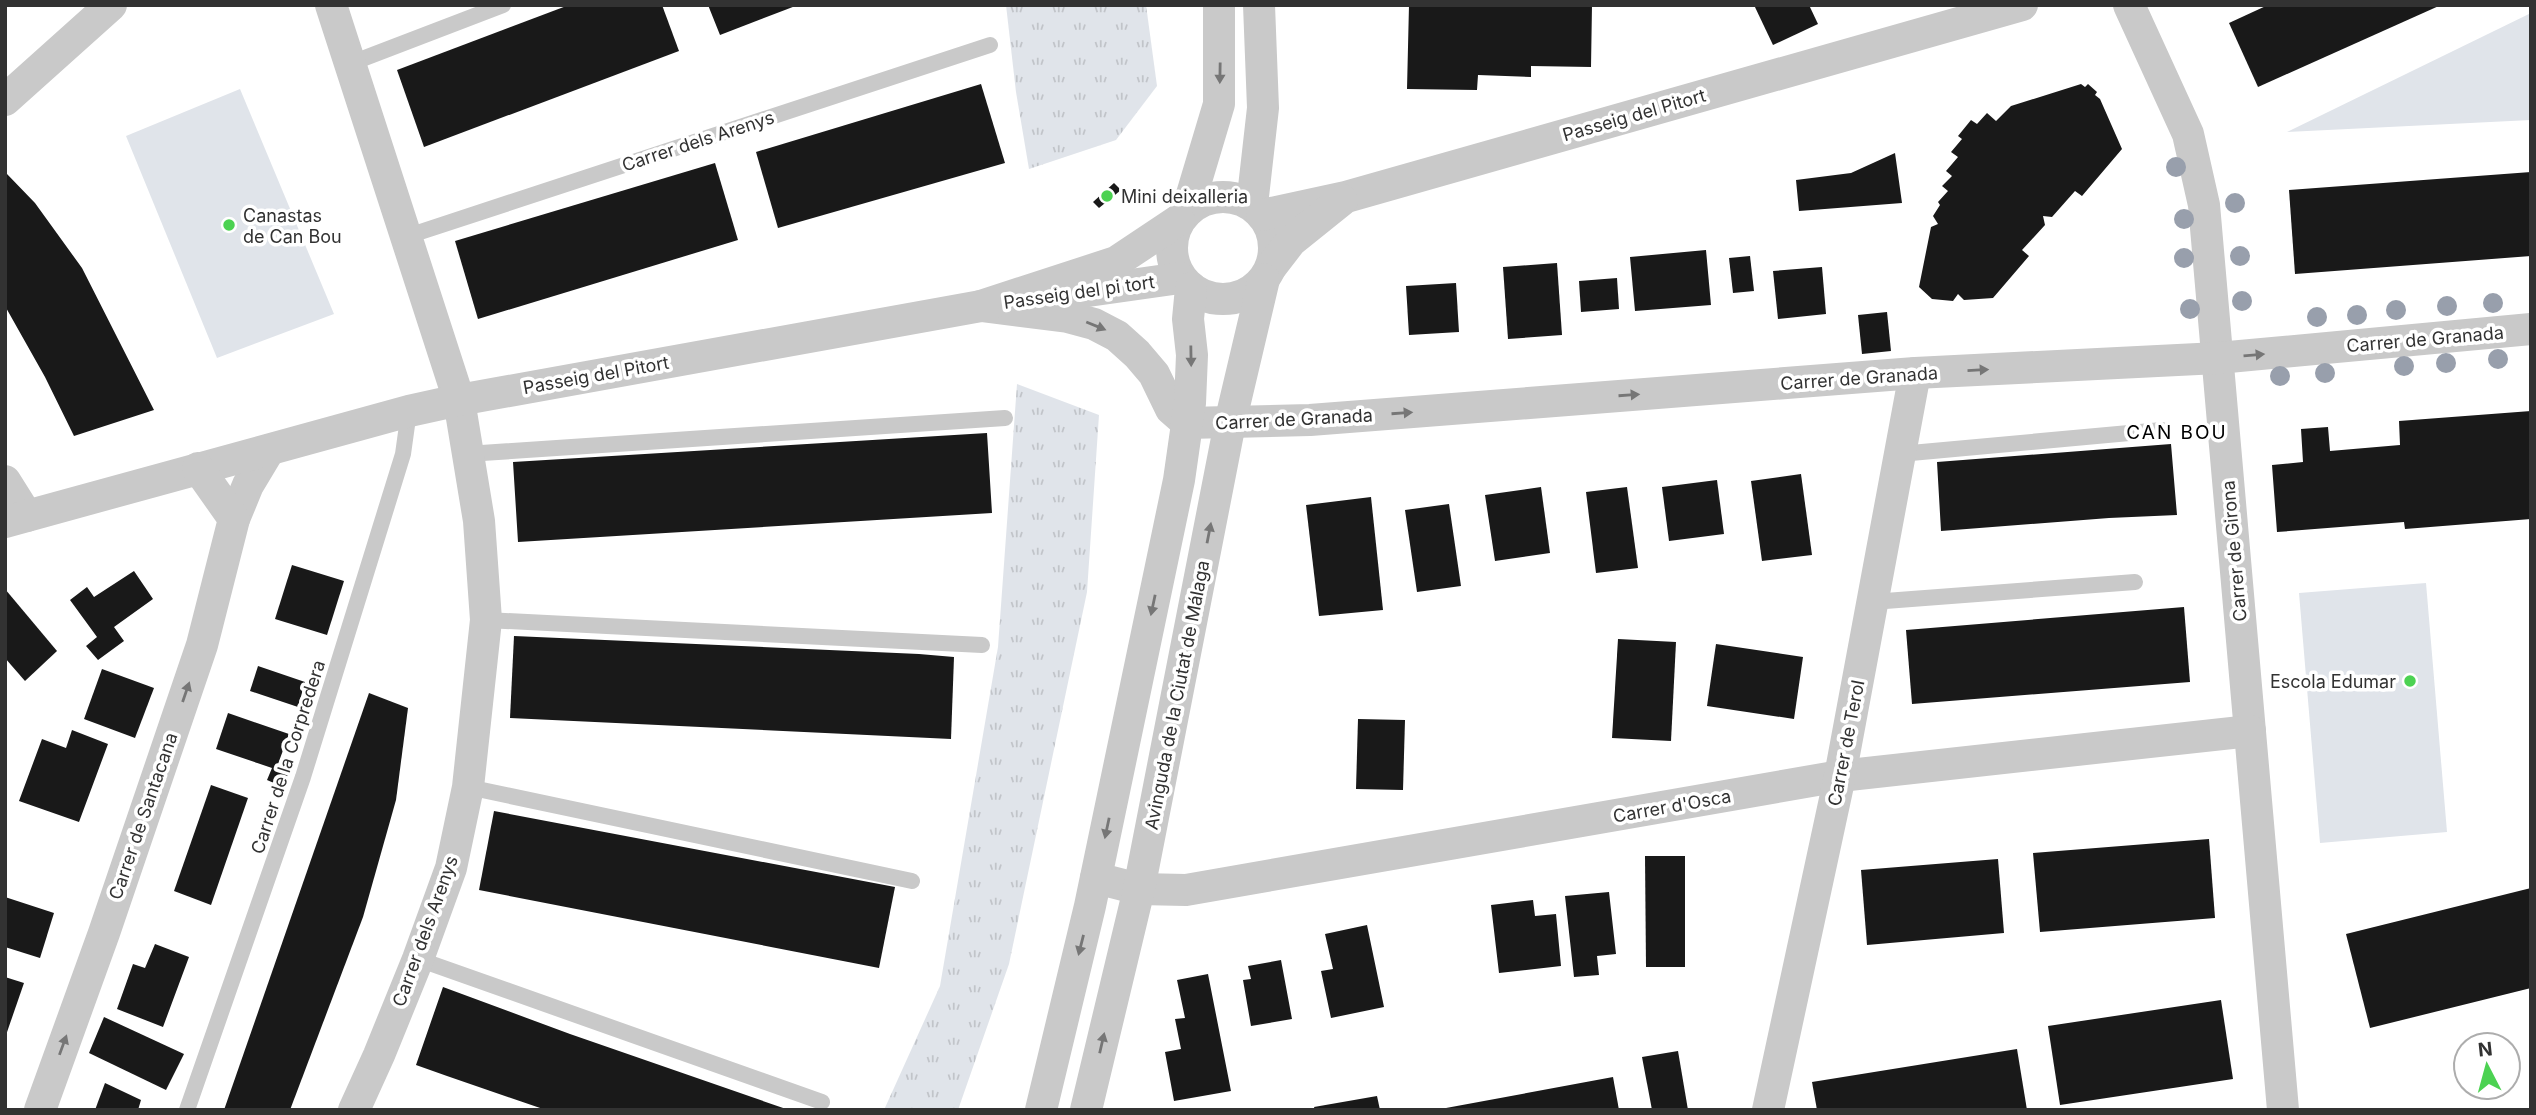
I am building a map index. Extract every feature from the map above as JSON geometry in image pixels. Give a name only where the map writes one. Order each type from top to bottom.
[{"type":"street","points":[[5,100],[111,5]]},
{"type":"street","name":"Carrer dels Arenys","points":[[331,5],[459,400],[479,521],[486,620],[468,787],[451,868],[418,959],[354,1110]]},
{"type":"street","points":[[1041,1110],[1096,878],[1176,494],[1187,423],[1192,355],[1185,283],[1174,264],[1172,234],[1183,216],[1219,104],[1219,5]]},
{"type":"street","points":[[1257,210],[1263,108],[1259,5]]},
{"type":"street","name":"Passeig del Pitort","points":[[1268,273],[1291,241],[1346,197],[2022,5]]},
{"type":"street","name":"Carrer de Girona","points":[[2129,5],[2188,134],[2204,205],[2283,1110]]},
{"type":"street","points":[[1183,216],[1201,201],[1218,197],[1236,198],[1257,210],[1271,228],[1274,242],[1268,273],[1252,291],[1236,298],[1220,300],[1204,296],[1185,283]]},
{"type":"street","points":[[1257,210],[1346,197]]},
{"type":"street","name":"Passeig del Pitort","points":[[16,519],[409,411],[981,306],[1116,262],[1183,216]]},
{"type":"street","name":"Avinguda de la Ciutat de Málaga","points":[[1086,1110],[1139,889],[1230,423],[1268,273]]},
{"type":"street","name":"Passeig del pi tort","points":[[981,306],[1185,283]]},
{"type":"street","name":"Passeig del pi tort","points":[[981,306],[1068,317],[1094,324],[1117,337],[1137,354],[1154,374],[1171,409],[1187,423]]},
{"type":"street","name":"Carrer de Granada","points":[[1187,423],[1310,420],[1914,373],[2218,358],[2531,329]]},
{"type":"street","name":"Carrer de Terol","points":[[1768,1110],[1840,776],[1914,373]]},
{"type":"street","name":"Carrer de Santacana","points":[[40,1110],[104,933],[202,645],[234,519],[248,485],[269,450]]},
{"type":"street","points":[[198,468],[234,519]]},
{"type":"street","points":[[5,481],[16,519]]},
{"type":"street","name":"Carrer d'Osca","points":[[1096,878],[1139,889],[1186,890],[1840,776],[2250,731]]},
{"type":"lane","points":[[349,64],[503,5]]},
{"type":"lane","name":"Carrer dels Arenys","points":[[405,237],[990,45]]},
{"type":"lane","name":"Carrer de la Corpredera","points":[[187,1110],[303,777],[403,454],[409,411]]},
{"type":"lane","points":[[467,454],[1004,418]]},
{"type":"lane","points":[[1900,454],[2162,430]]},
{"type":"lane","points":[[1872,602],[2135,582]]},
{"type":"lane","points":[[486,620],[982,645]]},
{"type":"lane","points":[[468,787],[912,881]]},
{"type":"lane","points":[[418,959],[822,1102]]},
{"type":"green space","points":[[1006,5],[1146,5],[1157,86],[1116,140],[1029,169],[1016,92]]},
{"type":"green space","points":[[2531,13],[2531,120],[2287,132]]},
{"type":"green space","name":"Canastas de Can Bou","points":[[240,89],[334,314],[217,358],[126,136]]},
{"type":"green space","points":[[1017,384],[1099,415],[1087,592],[1009,964],[958,1110],[884,1110],[940,986],[998,647]]},
{"type":"green space","points":[[2426,583],[2447,832],[2320,843],[2299,593]]},
{"type":"building","points":[[569,5],[662,5],[679,51],[424,147],[397,70]]},
{"type":"building","points":[[708,5],[798,5],[720,35]]},
{"type":"building","points":[[1409,5],[1592,5],[1591,67],[1531,66],[1531,77],[1478,75],[1477,90],[1407,89]]},
{"type":"building","points":[[1754,5],[1809,5],[1818,24],[1773,45]]},
{"type":"building","points":[[2268,5],[2441,5],[2258,87],[2229,23]]},
{"type":"building","points":[[981,84],[1005,163],[778,228],[756,152]]},
{"type":"building","points":[[2081,84],[2085,87],[2088,84],[2097,92],[2095,95],[2100,99],[2122,149],[2082,196],[2075,191],[2052,217],[2043,216],[2045,225],[2022,250],[2029,256],[1993,298],[1964,300],[1958,294],[1953,301],[1932,299],[1919,287],[1931,227],[1938,224],[1933,216],[1940,205],[1938,202],[1948,191],[1942,186],[1952,176],[1946,171],[1958,157],[1951,152],[1962,139],[1958,136],[1971,120],[1977,124],[1987,113],[1996,121],[2011,106]]},
{"type":"building","points":[[1895,153],[1902,203],[1799,211],[1796,180],[1851,173]]},
{"type":"building","points":[[715,163],[738,240],[478,319],[455,241]]},
{"type":"building","points":[[2531,172],[2531,256],[2295,274],[2289,190]]},
{"type":"building","points":[[7,174],[35,203],[82,268],[154,410],[74,436],[5,306]]},
{"type":"building","name":"Mini deixalleria","points":[[1114,183],[1121,190],[1099,208],[1093,202]]},
{"type":"building","points":[[1706,250],[1711,305],[1635,311],[1630,257]]},
{"type":"building","points":[[1750,256],[1754,291],[1733,293],[1729,258]]},
{"type":"building","points":[[1557,263],[1562,335],[1508,339],[1503,267]]},
{"type":"building","points":[[1822,267],[1826,314],[1778,319],[1773,271]]},
{"type":"building","points":[[1617,278],[1619,309],[1581,312],[1579,281]]},
{"type":"building","points":[[1456,283],[1459,332],[1409,335],[1406,286]]},
{"type":"building","points":[[1887,312],[1891,351],[1862,354],[1858,315]]},
{"type":"building","points":[[2531,411],[2531,519],[2405,529],[2404,522],[2277,532],[2272,465],[2303,462],[2301,429],[2328,427],[2330,451],[2400,445],[2399,421]]},
{"type":"building","points":[[987,433],[992,513],[518,542],[513,462]]},
{"type":"building","points":[[2171,444],[2177,515],[1941,531],[1937,462]]},
{"type":"building","points":[[1801,474],[1812,555],[1762,561],[1751,481]]},
{"type":"building","points":[[1717,480],[1724,534],[1669,541],[1662,487]]},
{"type":"building","points":[[1541,487],[1550,553],[1495,561],[1485,495]]},
{"type":"building","points":[[1627,487],[1638,568],[1596,573],[1586,492]]},
{"type":"building","points":[[1371,497],[1383,610],[1319,616],[1306,505]]},
{"type":"building","points":[[1449,504],[1461,586],[1417,592],[1405,510]]},
{"type":"building","points":[[292,565],[344,581],[327,635],[275,619]]},
{"type":"building","points":[[134,571],[153,599],[114,627],[124,641],[98,660],[86,646],[97,637],[70,600],[87,587],[94,597]]},
{"type":"building","points":[[5,589],[57,651],[25,681],[5,658]]},
{"type":"building","points":[[2184,607],[2190,682],[1912,704],[1906,630]]},
{"type":"building","points":[[514,636],[954,657],[951,739],[510,718]]},
{"type":"building","points":[[1618,639],[1676,642],[1671,741],[1612,738]]},
{"type":"building","points":[[1716,644],[1803,657],[1794,719],[1707,706]]},
{"type":"building","points":[[258,666],[305,682],[298,707],[250,691]]},
{"type":"building","points":[[102,669],[154,688],[135,738],[84,719]]},
{"type":"building","points":[[369,693],[408,708],[396,800],[363,917],[290,1110],[224,1110]]},
{"type":"building","points":[[228,713],[289,734],[278,764],[290,769],[283,787],[267,780],[272,768],[216,749]]},
{"type":"building","points":[[1358,719],[1405,720],[1403,790],[1356,789]]},
{"type":"building","points":[[72,730],[108,744],[79,822],[19,801],[42,739],[66,748]]},
{"type":"building","points":[[211,785],[248,798],[211,905],[174,891]]},
{"type":"building","points":[[494,811],[895,887],[879,968],[479,890]]},
{"type":"building","points":[[2209,839],[2215,918],[2040,932],[2033,853]]},
{"type":"building","points":[[1645,856],[1685,856],[1685,967],[1646,967]]},
{"type":"building","points":[[1998,859],[2004,933],[1867,945],[1861,870]]},
{"type":"building","points":[[2531,888],[2531,988],[2370,1028],[2346,934]]},
{"type":"building","points":[[1609,892],[1616,954],[1597,956],[1599,975],[1574,977],[1565,896]]},
{"type":"building","points":[[5,897],[54,913],[40,958],[5,947]]},
{"type":"building","points":[[1533,900],[1535,916],[1556,914],[1561,966],[1499,973],[1491,905]]},
{"type":"building","points":[[1367,925],[1384,1007],[1331,1018],[1321,971],[1333,969],[1325,934]]},
{"type":"building","points":[[155,944],[189,957],[163,1027],[117,1009],[133,964],[145,968]]},
{"type":"building","points":[[1281,960],[1292,1019],[1251,1026],[1243,980],[1251,979],[1248,966]]},
{"type":"building","points":[[1208,974],[1231,1091],[1174,1101],[1165,1052],[1181,1049],[1175,1019],[1185,1018],[1177,980]]},
{"type":"building","points":[[5,977],[24,983],[6,1035],[5,1035]]},
{"type":"building","points":[[443,987],[789,1110],[546,1110],[416,1065]]},
{"type":"building","points":[[2221,1000],[2233,1079],[2060,1105],[2048,1026]]},
{"type":"building","points":[[104,1017],[184,1054],[166,1090],[89,1053]]},
{"type":"building","points":[[2017,1049],[2027,1110],[1817,1110],[1812,1082]]},
{"type":"building","points":[[1678,1051],[1688,1110],[1652,1110],[1642,1057]]},
{"type":"building","points":[[1613,1077],[1619,1110],[1446,1110],[1446,1108]]},
{"type":"building","points":[[105,1083],[141,1100],[138,1110],[95,1110]]},
{"type":"building","points":[[1377,1096],[1380,1110],[1315,1110],[1314,1107]]},
{"type":"place","name":"Mini deixalleria","points":[[1107,196]]},
{"type":"place","name":"Canastas de Can Bou","points":[[229,225]]},
{"type":"place","name":"Escola Edumar","points":[[2410,681]]},
{"type":"district","name":"CAN BOU","points":[[2177,432]]}]
